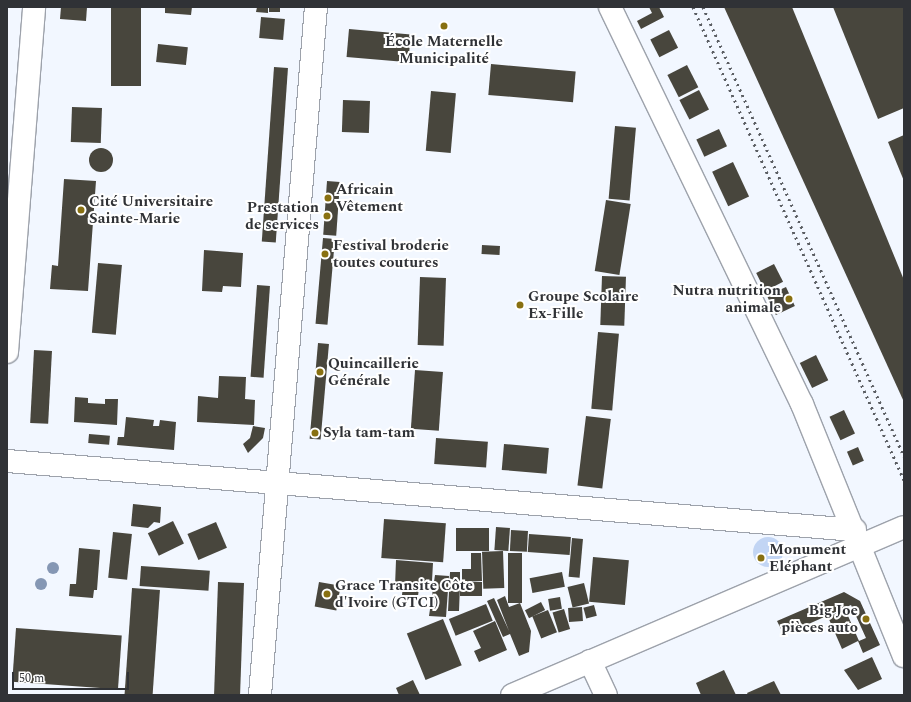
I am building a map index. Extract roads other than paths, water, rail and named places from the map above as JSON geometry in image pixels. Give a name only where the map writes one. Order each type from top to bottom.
[{"type":"street","points":[[7,352],[14,156],[34,7]]},
{"type":"street","points":[[260,695],[275,482],[316,7]]},
{"type":"street","points":[[610,7],[802,404],[858,539],[904,656]]},
{"type":"street","points":[[7,461],[275,482],[858,539]]},
{"type":"street","points":[[512,695],[858,539],[904,527]]},
{"type":"street","points":[[590,661],[606,695]]},
{"type":"railway","points":[[693,7],[904,480]]},
{"type":"railway","points":[[703,7],[904,456]]},
{"type":"place","name":"École Maternelle Municipalité","points":[[444,26]]},
{"type":"place","name":"Africain Vêtement","points":[[328,198]]},
{"type":"place","name":"Cité Universitaire Sainte-Marie","points":[[81,210]]},
{"type":"place","name":"Prestation de services","points":[[327,216]]},
{"type":"place","name":"Festival broderie toutes coutures","points":[[325,254]]},
{"type":"place","name":"Nutra nutrition animale","points":[[789,299]]},
{"type":"place","name":"Groupe Scolaire Ex-Fille","points":[[520,305]]},
{"type":"place","name":"Quincaillerie Générale","points":[[320,372]]},
{"type":"place","name":"Syla tam-tam","points":[[315,433]]},
{"type":"place","name":"Monument Eléphant","points":[[761,558]]},
{"type":"place","name":"Grace Transite Côte d'Ivoire (GTCI)","points":[[327,594]]},
{"type":"place","name":"Big Joe pièces auto","points":[[866,619]]}]
